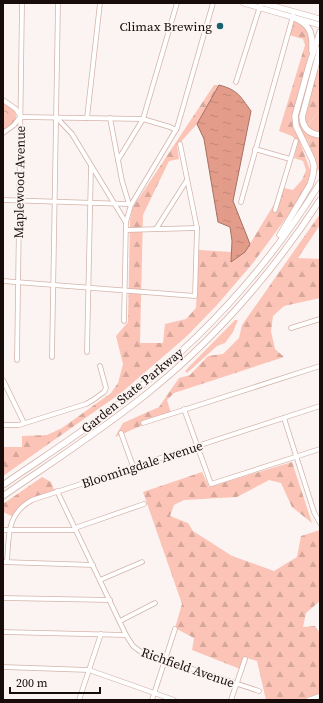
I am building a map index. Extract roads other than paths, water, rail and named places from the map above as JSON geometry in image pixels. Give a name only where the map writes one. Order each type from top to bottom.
[{"type":"highway","points":[[293,14],[306,24],[311,31],[312,44],[310,62]]},
{"type":"highway","points":[[267,258],[313,178],[314,168],[312,159],[295,118],[310,62],[320,32]]},
{"type":"highway","points":[[320,49],[302,117],[304,126],[307,130],[312,134],[320,135]]},
{"type":"highway","points":[[317,62],[320,54]]},
{"type":"highway","name":"Garden State Parkway","points":[[3,485],[98,419],[154,375],[210,323],[240,291],[267,258],[320,183]]},
{"type":"highway","name":"Garden State Parkway","points":[[3,496],[121,414],[183,362],[246,298],[281,256],[320,201]]},
{"type":"main road","points":[[245,4],[261,5],[293,14],[320,19]]},
{"type":"main road","points":[[293,14],[320,25]]},
{"type":"street","name":"Maplewood Avenue","points":[[16,360],[22,3]]},
{"type":"street","points":[[52,357],[58,3]]},
{"type":"street","points":[[88,118],[100,3]]},
{"type":"street","points":[[118,160],[143,119],[177,3]]},
{"type":"street","points":[[124,321],[126,222],[129,204],[176,130],[213,3]]},
{"type":"street","points":[[236,82],[261,5]]},
{"type":"street","points":[[241,202],[293,14]]},
{"type":"street","points":[[3,100],[16,109],[20,117]]},
{"type":"street","points":[[20,117],[143,119],[176,130]]},
{"type":"street","points":[[3,132],[14,125],[20,117]]},
{"type":"street","points":[[56,117],[72,134],[126,222]]},
{"type":"street","points":[[110,118],[118,160],[129,204]]},
{"type":"street","points":[[275,210],[296,140]]},
{"type":"street","points":[[3,281],[195,296],[197,228],[180,144]]},
{"type":"street","points":[[255,149],[290,159]]},
{"type":"street","points":[[87,352],[91,166]]},
{"type":"street","points":[[156,229],[187,179]]},
{"type":"street","points":[[3,200],[129,204]]},
{"type":"street","points":[[126,230],[197,228]]},
{"type":"street","points":[[292,328],[320,319]]},
{"type":"street","points":[[3,425],[16,426],[86,404],[94,400],[104,392],[106,388],[100,366]]},
{"type":"street","points":[[142,423],[320,366]]},
{"type":"street","points":[[3,380],[24,423]]},
{"type":"street","name":"Bloomingdale Avenue","points":[[5,562],[9,530],[14,517],[24,504],[36,498],[320,406]]},
{"type":"street","points":[[184,409],[211,484],[320,449]]},
{"type":"street","points":[[284,418],[314,512],[320,523]]},
{"type":"street","points":[[121,433],[132,466]]},
{"type":"street","name":"Richfield Avenue","points":[[57,491],[126,635],[131,644],[138,651],[259,691]]},
{"type":"street","points":[[3,530],[75,529],[144,504]]},
{"type":"street","points":[[5,562],[93,566]]},
{"type":"street","points":[[100,580],[142,562]]},
{"type":"street","points":[[3,598],[110,600]]},
{"type":"street","points":[[120,621],[155,603]]},
{"type":"street","points":[[152,700],[175,629]]},
{"type":"street","points":[[3,632],[126,635]]},
{"type":"street","points":[[79,700],[101,634]]},
{"type":"street","points":[[231,700],[245,659]]},
{"type":"street","points":[[3,667],[89,670],[174,700]]},
{"type":"street","points":[[308,700],[320,696]]},
{"type":"water","points":[[219,85],[235,91],[251,111],[233,201],[250,244],[245,252],[231,262],[232,241],[230,227],[218,222],[204,139],[197,124]]},
{"type":"place","name":"Climax Brewing","points":[[220,26]]}]
